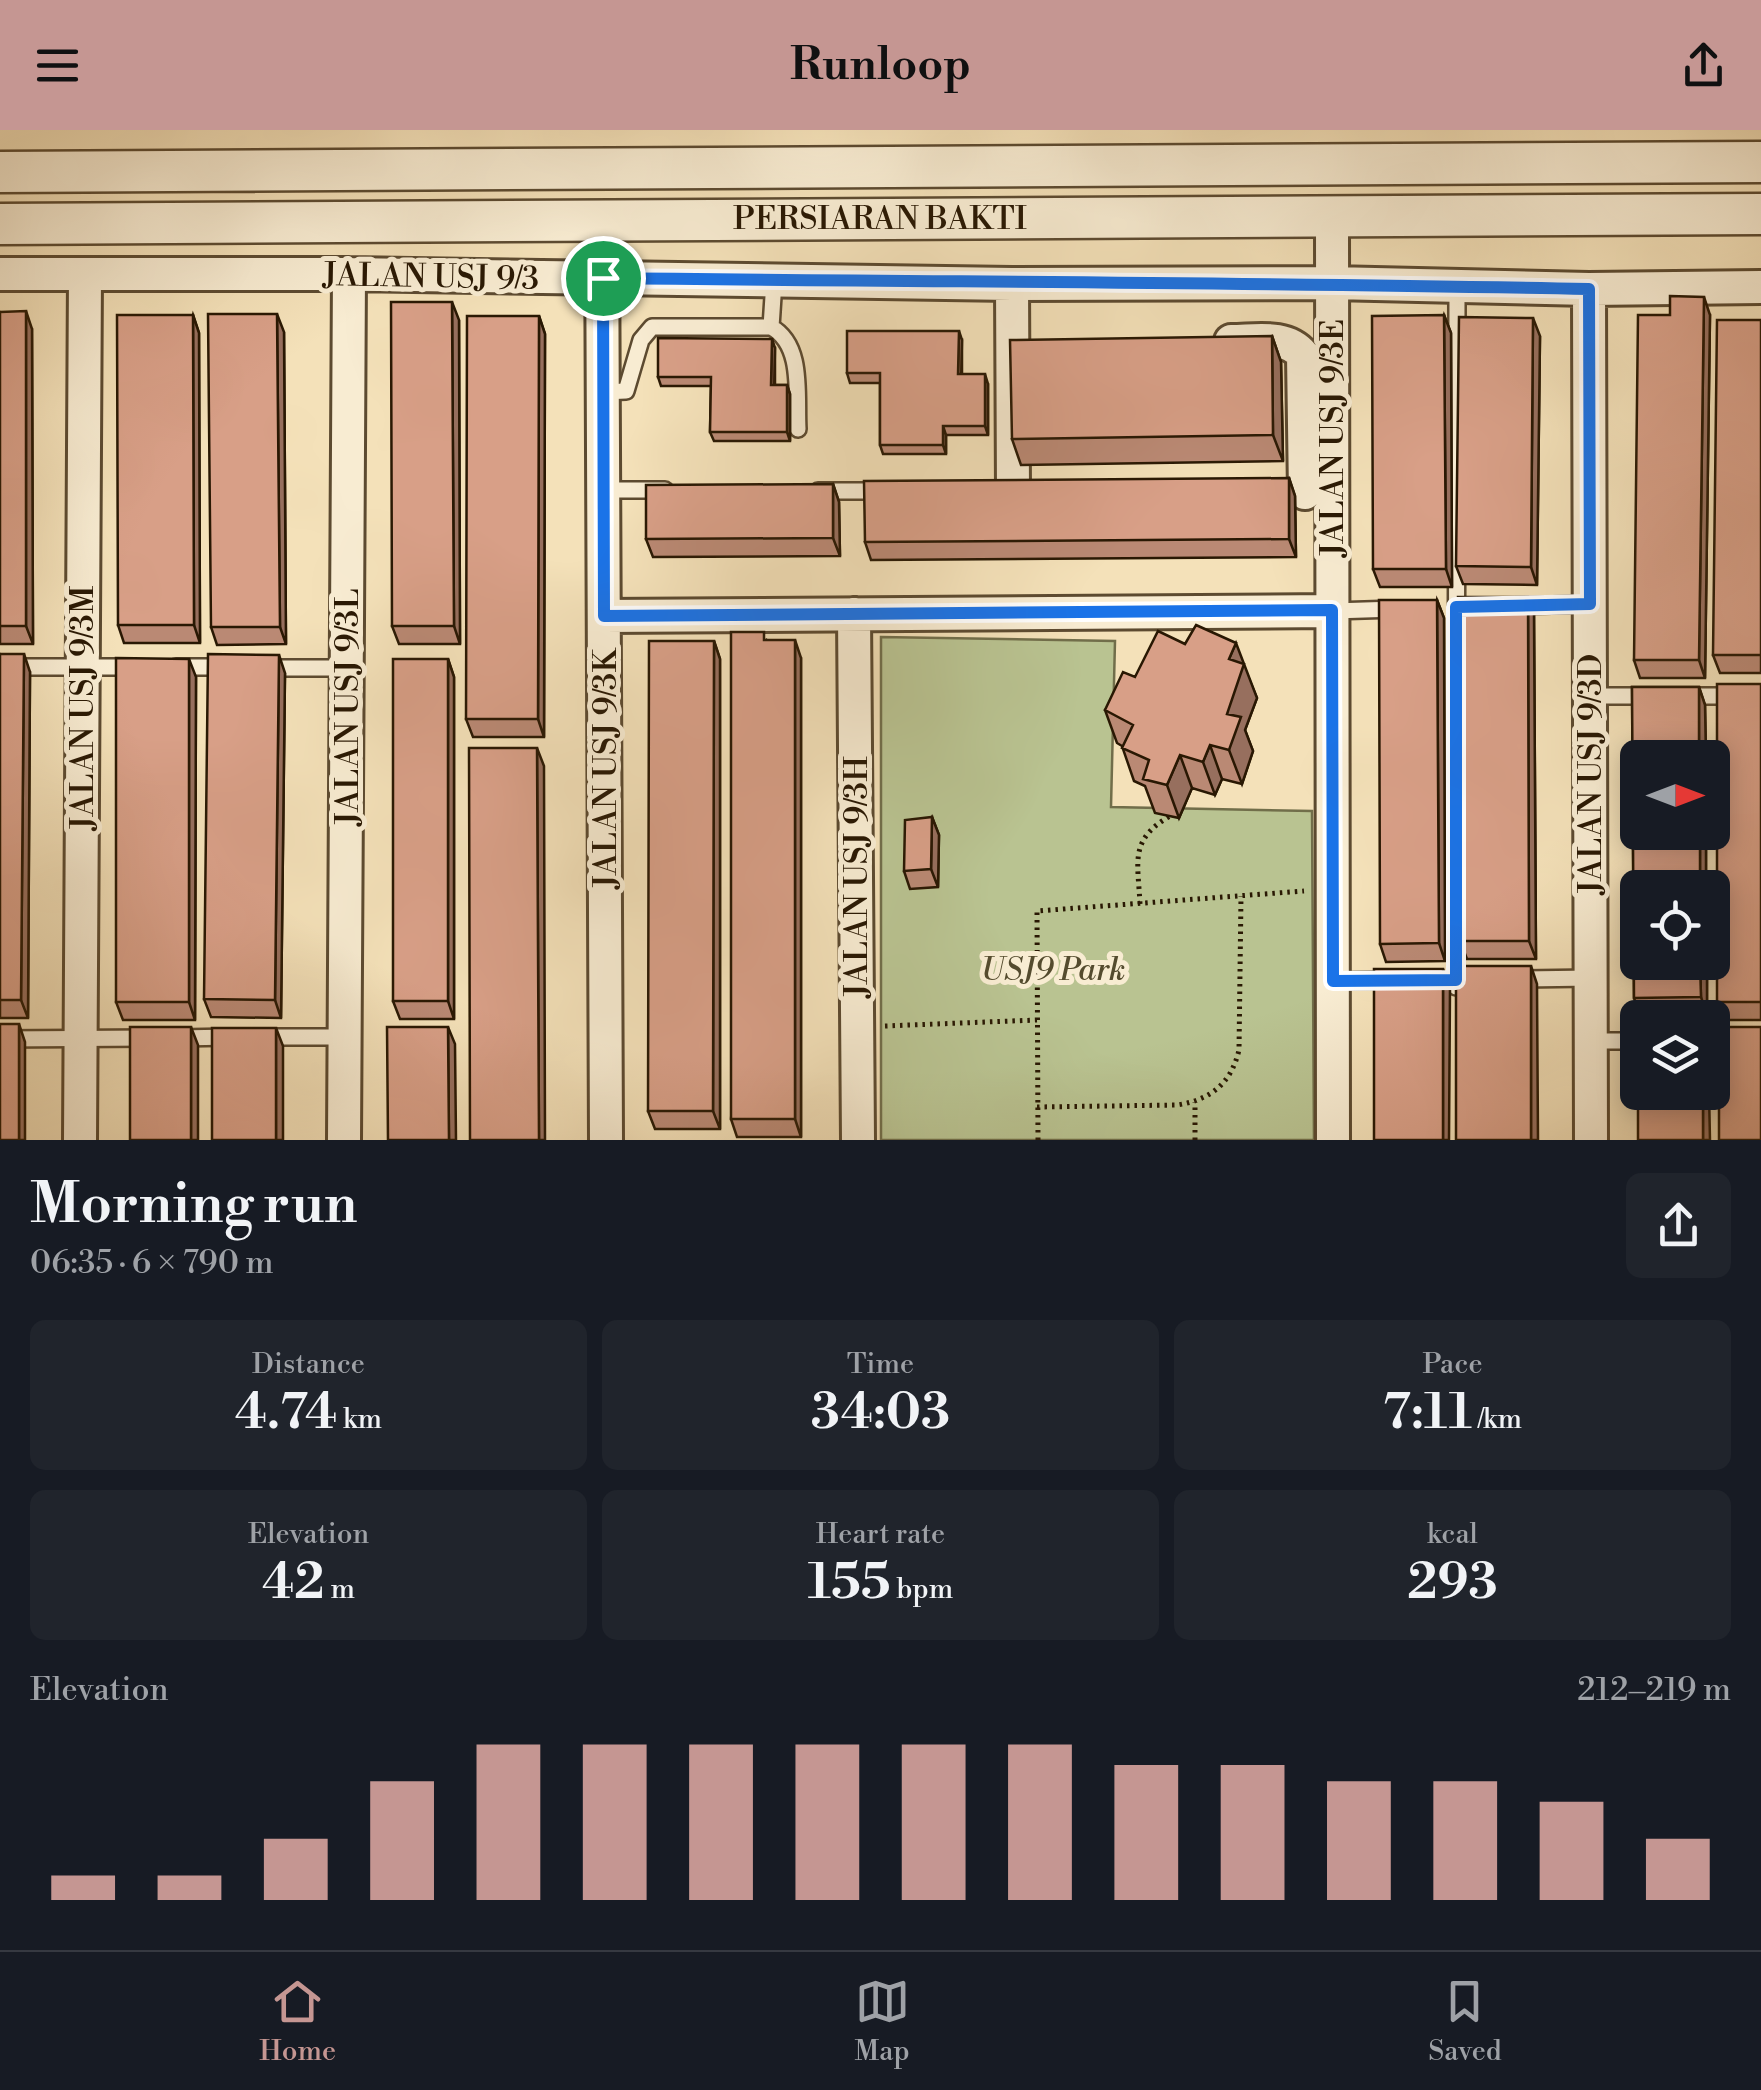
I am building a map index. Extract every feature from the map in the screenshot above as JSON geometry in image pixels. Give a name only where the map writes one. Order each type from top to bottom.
[{"type":"street","name":"PERSIARAN BAKTI","points":[[0,172],[1304,147],[1761,162]]},
{"type":"street","points":[[96,171],[97,223]]},
{"type":"street","name":"PERSIARAN BAKTI","points":[[0,224],[1761,214]]},
{"type":"street","name":"JALAN USJ 9/3E","points":[[1332,216],[1332,283],[1308,493],[1332,610],[1333,1140]]},
{"type":"street","name":"JALAN USJ 9/3K","points":[[602,218],[606,1140]]},
{"type":"street","name":"JALAN USJ 9/3","points":[[0,274],[349,274],[1012,284],[1332,283],[1589,289],[1761,287]]},
{"type":"street","name":"JALAN USJ 9/3L","points":[[344,1140],[349,274]]},
{"type":"street","name":"JALAN USJ 9/3M","points":[[80,1140],[85,275]]},
{"type":"street","points":[[1012,284],[1012,492]]},
{"type":"street","name":"JALAN USJ 9/3D","points":[[1589,289],[1591,1140]]},
{"type":"street","points":[[1204,341],[1280,341],[1294,344],[1303,355],[1308,493]]},
{"type":"street","points":[[1014,343],[1052,343]]},
{"type":"street","points":[[604,616],[1332,610]]},
{"type":"street","name":"JALAN USJ 9/3H","points":[[854,614],[858,1140]]},
{"type":"lane","points":[[771,328],[774,281]]},
{"type":"lane","points":[[1456,997],[1457,286]]},
{"type":"lane","points":[[603,392],[626,391],[641,340],[652,328],[771,328],[783,334],[793,347],[798,429]]},
{"type":"lane","points":[[604,490],[682,490]]},
{"type":"lane","points":[[798,491],[896,491]]},
{"type":"lane","points":[[1494,606],[1590,604]]},
{"type":"lane","points":[[1438,608],[1475,607]]},
{"type":"lane","points":[[1332,610],[1421,608]]},
{"type":"lane","points":[[0,666],[347,668]]},
{"type":"lane","points":[[1590,696],[1761,696]]},
{"type":"lane","points":[[1495,979],[1591,978]]},
{"type":"lane","points":[[1439,980],[1476,979]]},
{"type":"lane","points":[[1333,981],[1404,980]]},
{"type":"lane","points":[[0,1039],[345,1036]]},
{"type":"lane","points":[[1591,1041],[1620,1041]]},
{"type":"lane","points":[[1730,1042],[1761,1042]]},
{"type":"path","points":[[1140,904],[1138,852],[1142,838],[1170,816]]},
{"type":"path","points":[[1038,1140],[1037,911],[1312,890]]},
{"type":"path","points":[[1037,1107],[1195,1102],[1227,1081],[1239,1050],[1241,896]]},
{"type":"path","points":[[881,1026],[1037,1020]]},
{"type":"path","points":[[1195,1102],[1195,1140]]},
{"type":"green space","name":"USJ9 Park","points":[[881,637],[1115,641],[1111,807],[1312,811],[1314,1140],[881,1140]]},
{"type":"building","points":[[1670,296],[1704,297],[1699,660],[1634,660],[1638,315],[1670,315]]},
{"type":"building","points":[[391,302],[452,302],[454,626],[392,626]]},
{"type":"building","points":[[26,311],[26,626],[0,626],[0,312]]},
{"type":"building","points":[[208,314],[277,314],[280,627],[211,627]]},
{"type":"building","points":[[117,315],[193,315],[194,625],[118,625]]},
{"type":"building","points":[[1444,315],[1446,569],[1373,569],[1372,316]]},
{"type":"building","points":[[467,316],[539,316],[538,719],[466,719]]},
{"type":"building","points":[[1459,317],[1533,318],[1531,567],[1456,566]]},
{"type":"building","points":[[1717,320],[1761,320],[1761,655],[1713,655]]},
{"type":"building","points":[[847,331],[959,331],[958,374],[985,374],[985,426],[943,426],[943,445],[880,445],[880,373],[847,373]]},
{"type":"building","points":[[1272,336],[1273,435],[1012,439],[1010,340]]},
{"type":"building","points":[[658,338],[772,339],[771,385],[787,385],[787,432],[710,432],[711,377],[658,377]]},
{"type":"building","points":[[1289,478],[1289,539],[865,542],[864,481]]},
{"type":"building","points":[[833,484],[833,538],[646,539],[646,485]]},
{"type":"building","points":[[1458,597],[1528,597],[1529,941],[1460,941]]},
{"type":"building","points":[[1379,600],[1437,600],[1439,943],[1380,944]]},
{"type":"building","points":[[1196,625],[1236,643],[1229,659],[1244,664],[1227,714],[1241,717],[1229,750],[1210,745],[1203,762],[1180,755],[1167,785],[1143,779],[1149,760],[1122,748],[1133,725],[1105,710],[1123,672],[1135,677],[1158,631],[1185,644]]},
{"type":"building","points":[[731,632],[764,632],[764,640],[795,640],[795,1119],[731,1119]]},
{"type":"building","points":[[649,641],[714,641],[713,1111],[648,1111]]},
{"type":"building","points":[[0,654],[24,654],[21,1000],[0,1000]]},
{"type":"building","points":[[208,654],[279,655],[275,1000],[204,999]]},
{"type":"building","points":[[116,658],[189,659],[189,1002],[116,1002]]},
{"type":"building","points":[[393,659],[448,659],[448,1001],[393,1001]]},
{"type":"building","points":[[1717,684],[1761,684],[1761,1002],[1717,1000],[1717,980],[1730,980],[1730,870],[1717,870],[1717,850],[1730,850],[1730,740],[1717,740]]},
{"type":"building","points":[[1632,687],[1699,687],[1699,740],[1632,740]]},
{"type":"building","points":[[469,748],[537,748],[539,1140],[470,1140]]},
{"type":"building","points":[[932,817],[931,869],[904,871],[905,820]]},
{"type":"building","points":[[1633,850],[1700,850],[1700,870],[1633,870]]},
{"type":"building","points":[[1456,966],[1531,966],[1531,1140],[1456,1140]]},
{"type":"building","points":[[1374,969],[1443,969],[1443,1140],[1374,1140]]},
{"type":"building","points":[[1634,980],[1701,980],[1701,997],[1634,998]]},
{"type":"building","points":[[0,1024],[19,1024],[19,1140],[0,1140]]},
{"type":"building","points":[[130,1027],[191,1027],[191,1140],[130,1140]]},
{"type":"building","points":[[387,1027],[448,1027],[449,1140],[388,1140]]},
{"type":"building","points":[[1730,1027],[1761,1027],[1761,1140],[1719,1140],[1719,1110],[1730,1110]]},
{"type":"building","points":[[212,1028],[276,1028],[276,1140],[212,1140]]},
{"type":"building","points":[[1638,1110],[1703,1110],[1703,1140],[1638,1140]]},
{"type":"route","points":[[603,278],[1012,284],[1332,283],[1589,289],[1590,604],[1456,607],[1456,980],[1333,981],[1332,610],[604,616],[603,278]]}]
